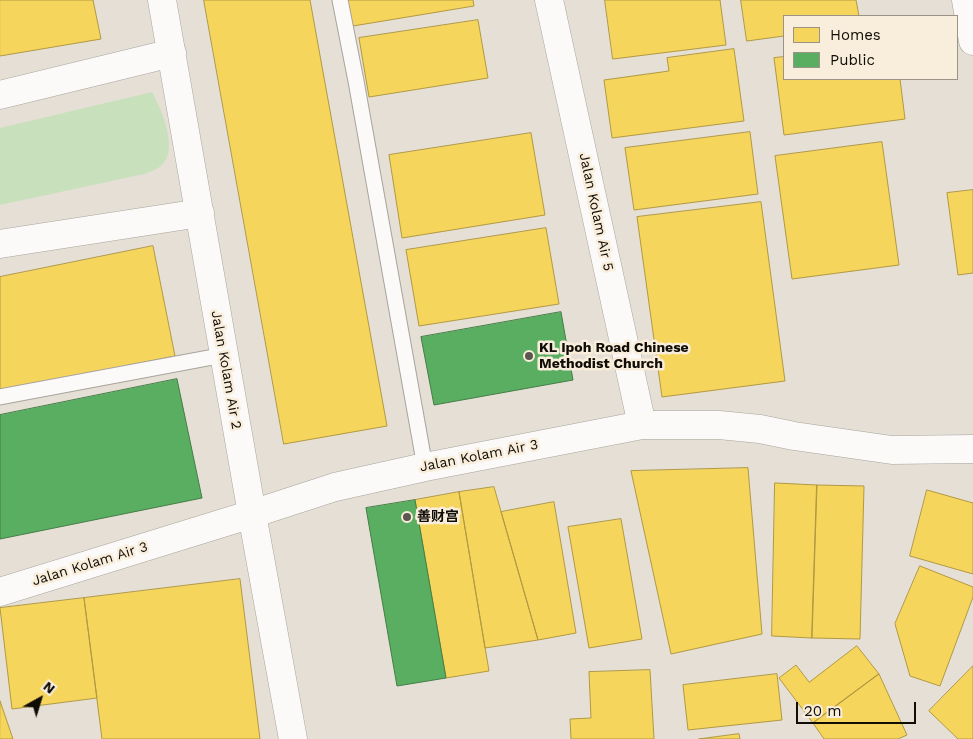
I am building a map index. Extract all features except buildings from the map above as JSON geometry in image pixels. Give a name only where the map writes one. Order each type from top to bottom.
[{"type":"street","name":"Jalan Kolam Air 2","points":[[162,0],[293,739]]},
{"type":"street","name":"Jalan Kolam Air 5","points":[[549,0],[642,424]]},
{"type":"street","points":[[966,0],[973,41]]},
{"type":"street","points":[[0,95],[172,53]]},
{"type":"street","points":[[0,244],[200,213]]},
{"type":"street","name":"Jalan Kolam Air 3","points":[[0,592],[335,487],[642,424],[719,425],[760,428],[794,436],[892,450],[973,449]]},
{"type":"lane","points":[[340,0],[358,90],[425,467]]},
{"type":"lane","points":[[0,397],[224,355]]},
{"type":"green space","points":[[152,92],[164,118],[169,139],[167,158],[162,165],[144,174],[0,205],[0,128]]},
{"type":"place","name":"KL Ipoh Road Chinese Methodist Church","points":[[529,356]]},
{"type":"place","name":"善财宫","points":[[407,517]]}]
